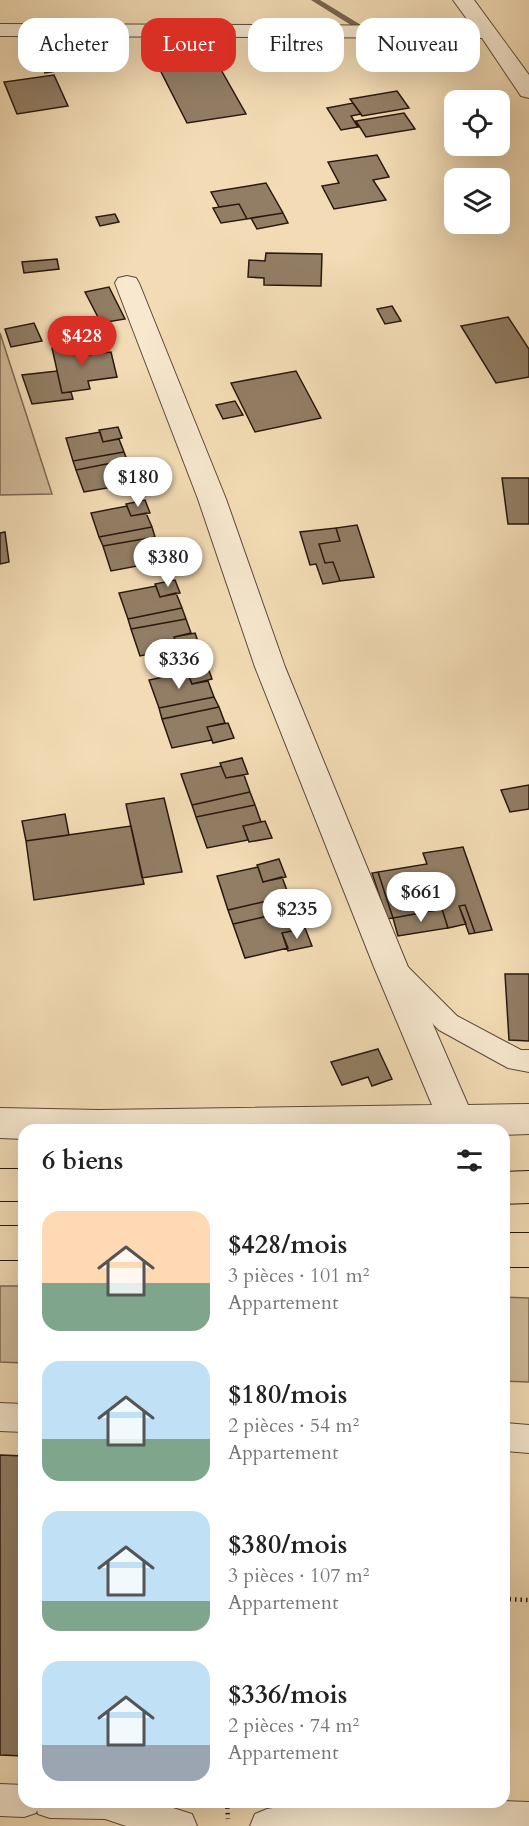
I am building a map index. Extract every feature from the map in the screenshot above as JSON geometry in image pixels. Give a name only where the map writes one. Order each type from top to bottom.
[{"type":"highway","points":[[0,1185],[18,1185]]},
{"type":"highway","points":[[510,1188],[529,1187]]},
{"type":"highway","points":[[0,1243],[18,1243]]},
{"type":"highway","points":[[510,1250],[529,1250]]},
{"type":"street","points":[[462,0],[488,32],[529,91]]},
{"type":"street","points":[[0,30],[488,32]]},
{"type":"street","points":[[127,283],[212,499],[270,667],[456,1119]]},
{"type":"street","points":[[158,1124],[529,1119]]},
{"type":"street","points":[[0,1123],[50,1124]]},
{"type":"lane","points":[[392,967],[448,1023],[517,1060],[529,1061]]},
{"type":"lane","points":[[0,1417],[18,1418]]},
{"type":"lane","points":[[510,1437],[529,1438]]},
{"type":"lane","points":[[0,1800],[18,1801]]},
{"type":"lane","points":[[121,1808],[180,1826]]},
{"type":"lane","points":[[267,1826],[323,1815],[529,1818]]},
{"type":"path","points":[[510,1599],[529,1600]]},
{"type":"path","points":[[227,1808],[228,1826]]},
{"type":"shaded area","points":[[0,333],[52,494],[0,495]]},
{"type":"shaded area","points":[[0,1286],[18,1286],[18,1363],[0,1362]]},
{"type":"shaded area","points":[[510,1297],[529,1298],[529,1382],[510,1381]]},
{"type":"building","points":[[161,72],[222,72],[246,114],[187,123]]},
{"type":"building","points":[[54,75],[68,106],[17,114],[4,82]]},
{"type":"building","points":[[397,91],[409,108],[362,116],[350,99]]},
{"type":"building","points":[[353,103],[361,114],[351,116],[358,127],[341,130],[327,108]]},
{"type":"building","points":[[404,113],[415,129],[366,137],[356,121]]},
{"type":"building","points":[[377,155],[389,177],[373,180],[386,200],[334,209],[322,186],[339,183],[328,162]]},
{"type":"building","points":[[266,183],[283,213],[247,219],[239,204],[219,207],[211,192]]},
{"type":"building","points":[[239,204],[247,219],[221,223],[213,208]]},
{"type":"building","points":[[283,213],[288,223],[257,229],[251,218]]},
{"type":"building","points":[[115,214],[119,222],[100,226],[96,217]]},
{"type":"building","points":[[266,253],[322,254],[321,286],[264,285],[264,278],[248,277],[249,260],[265,261]]},
{"type":"building","points":[[57,259],[59,269],[24,273],[22,262]]},
{"type":"building","points":[[109,287],[125,319],[101,323],[85,292]]},
{"type":"building","points":[[392,306],[401,321],[385,324],[377,309]]},
{"type":"building","points":[[508,317],[529,349],[529,377],[496,383],[461,326]]},
{"type":"building","points":[[34,323],[42,341],[11,347],[5,329]]},
{"type":"building","points":[[86,344],[88,355],[111,352],[117,377],[88,381],[90,389],[62,393],[52,348]]},
{"type":"building","points":[[57,371],[62,393],[71,392],[73,399],[32,404],[22,375]]},
{"type":"building","points":[[296,371],[321,418],[255,432],[231,383]]},
{"type":"building","points":[[235,401],[243,415],[223,419],[216,405]]},
{"type":"building","points":[[118,427],[122,438],[103,442],[99,430]]},
{"type":"building","points":[[100,432],[103,442],[119,439],[124,452],[73,461],[66,438]]},
{"type":"building","points":[[124,452],[127,460],[76,470],[73,461]]},
{"type":"building","points":[[127,460],[131,473],[116,476],[119,486],[84,492],[76,470]]},
{"type":"building","points":[[135,473],[139,484],[120,488],[116,476]]},
{"type":"building","points":[[502,478],[529,478],[529,524],[508,524]]},
{"type":"building","points":[[145,500],[150,513],[131,516],[126,504]]},
{"type":"building","points":[[127,506],[131,516],[146,513],[152,527],[99,537],[91,513]]},
{"type":"building","points":[[357,525],[374,577],[340,581],[333,562],[325,563],[319,544],[340,541],[336,528]]},
{"type":"building","points":[[152,527],[155,537],[103,546],[99,537]]},
{"type":"building","points":[[336,528],[340,541],[319,544],[325,563],[333,562],[340,581],[323,584],[316,564],[310,565],[300,532]]},
{"type":"building","points":[[5,532],[9,562],[0,564],[0,533]]},
{"type":"building","points":[[155,537],[160,550],[144,553],[148,564],[111,571],[103,546]]},
{"type":"building","points":[[163,549],[169,562],[149,566],[144,553]]},
{"type":"building","points":[[175,580],[180,593],[160,597],[155,584]]},
{"type":"building","points":[[156,586],[160,597],[176,593],[182,608],[128,619],[119,593]]},
{"type":"building","points":[[182,608],[186,619],[131,629],[128,619]]},
{"type":"building","points":[[186,619],[191,633],[174,637],[178,648],[140,656],[131,629]]},
{"type":"building","points":[[195,633],[200,647],[179,651],[174,637]]},
{"type":"building","points":[[207,665],[212,679],[192,684],[186,669]]},
{"type":"building","points":[[187,672],[192,684],[208,681],[214,697],[159,708],[149,680]]},
{"type":"building","points":[[214,697],[219,707],[162,719],[159,708]]},
{"type":"building","points":[[219,707],[225,723],[207,727],[212,740],[172,748],[162,719]]},
{"type":"building","points":[[228,723],[234,738],[213,743],[207,727]]},
{"type":"building","points":[[242,758],[248,774],[226,778],[220,763]]},
{"type":"building","points":[[221,766],[226,778],[244,775],[250,792],[192,805],[181,774]]},
{"type":"building","points":[[529,785],[529,809],[510,812],[501,790]]},
{"type":"building","points":[[250,792],[255,805],[196,817],[192,805]]},
{"type":"building","points":[[164,798],[182,872],[142,878],[126,804]]},
{"type":"building","points":[[255,805],[261,822],[243,826],[248,840],[207,848],[196,817]]},
{"type":"building","points":[[65,814],[69,835],[26,841],[22,821]]},
{"type":"building","points":[[265,821],[272,838],[249,842],[243,826]]},
{"type":"building","points":[[131,826],[144,884],[34,900],[26,841]]},
{"type":"building","points":[[463,847],[492,930],[475,933],[465,905],[459,906],[466,924],[448,928],[442,909],[393,918],[378,872],[427,864],[423,853]]},
{"type":"building","points":[[279,859],[286,877],[263,882],[257,865]]},
{"type":"building","points":[[258,867],[263,882],[282,877],[289,896],[228,910],[217,876]]},
{"type":"building","points":[[378,872],[393,918],[387,919],[372,873]]},
{"type":"building","points":[[289,896],[294,910],[233,924],[228,910]]},
{"type":"building","points":[[465,905],[475,933],[469,934],[459,906]]},
{"type":"building","points":[[442,909],[448,928],[398,936],[393,918]]},
{"type":"building","points":[[294,910],[301,929],[282,933],[288,948],[245,958],[233,924]]},
{"type":"building","points":[[305,928],[312,946],[288,951],[282,933]]},
{"type":"building","points":[[505,974],[529,974],[529,1041],[509,1040]]},
{"type":"building","points":[[378,1049],[392,1079],[372,1086],[368,1077],[342,1085],[331,1062]]},
{"type":"building","points":[[0,1455],[18,1456],[18,1756],[0,1755]]},
{"type":"waterway","points":[[315,0],[356,24]]}]
